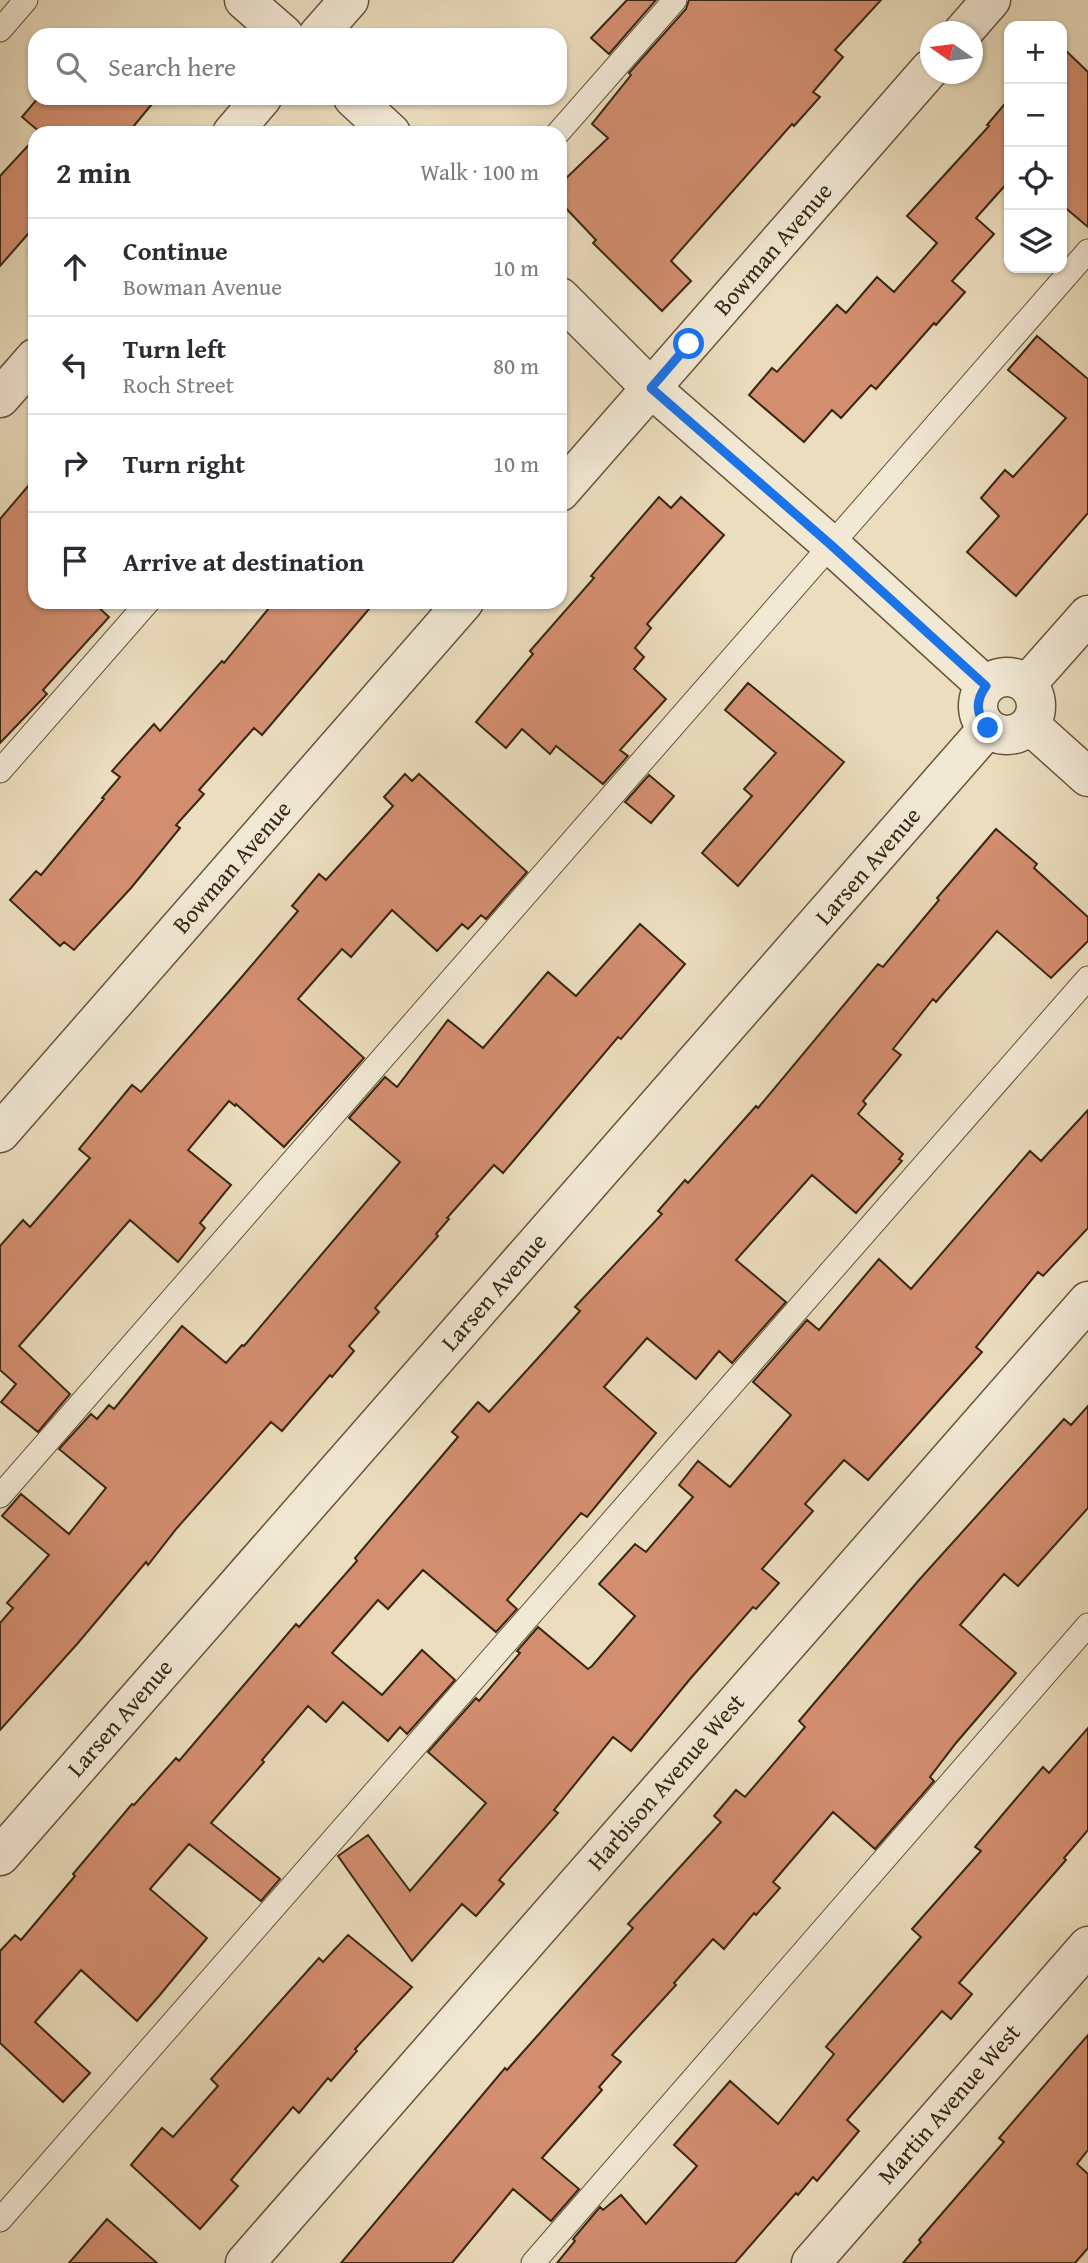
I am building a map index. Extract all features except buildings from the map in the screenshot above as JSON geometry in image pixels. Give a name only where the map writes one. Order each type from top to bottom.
[{"type":"street","points":[[244,0],[276,28]]},
{"type":"street","points":[[324,28],[349,0]]},
{"type":"street","points":[[973,21],[991,0]]},
{"type":"street","name":"Bowman Avenue","points":[[567,484],[920,80]]},
{"type":"street","points":[[238,126],[256,105]]},
{"type":"street","points":[[361,105],[383,126]]},
{"type":"street","points":[[567,304],[651,388],[831,545],[986,686]]},
{"type":"street","points":[[0,398],[28,366]]},
{"type":"street","name":"Bowman Avenue","points":[[0,1133],[458,609]]},
{"type":"street","points":[[1027,684],[1088,615]]},
{"type":"street","points":[[1009,676],[1027,684],[1036,701],[1036,714],[1030,725],[1013,735],[1000,734],[988,728],[978,711],[979,698],[986,686],[1009,676]]},
{"type":"street","points":[[1030,725],[1088,776]]},
{"type":"street","name":"Larsen Avenue","points":[[0,1856],[988,728]]},
{"type":"street","name":"Harbison Avenue West","points":[[245,2263],[1088,1301]]},
{"type":"street","name":"Martin Avenue West","points":[[811,2263],[1088,1946]]},
{"type":"lane","points":[[0,30],[26,0]]},
{"type":"lane","points":[[564,126],[675,0]]},
{"type":"lane","points":[[0,1496],[1088,251]]},
{"type":"lane","points":[[0,771],[142,609]]},
{"type":"lane","points":[[0,2220],[1088,978]]},
{"type":"lane","points":[[533,2263],[1088,1625]]},
{"type":"route","points":[[689,344],[651,388],[831,545],[986,686],[979,698],[978,711],[988,728]]}]
